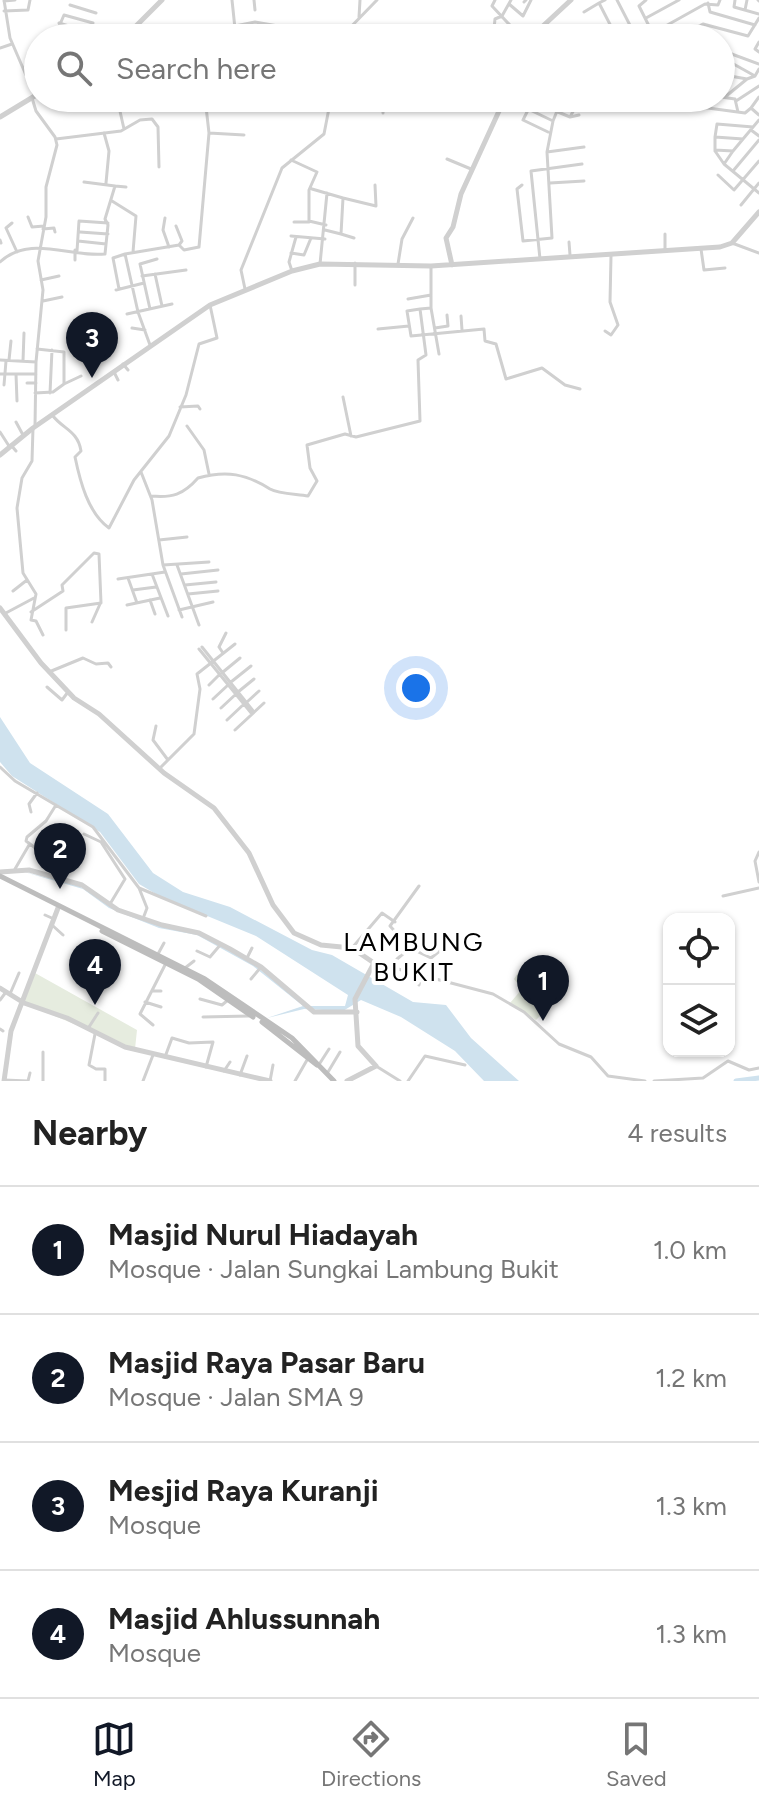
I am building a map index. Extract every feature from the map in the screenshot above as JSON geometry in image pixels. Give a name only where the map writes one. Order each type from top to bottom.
[{"type":"main road","points":[[0,876],[58,908],[183,968],[310,1057],[332,1081]]},
{"type":"main road","points":[[0,876],[166,963],[183,968],[228,1000],[292,1038],[320,1063],[332,1081]]},
{"type":"street","points":[[15,0],[4,1],[2,13],[24,71]]},
{"type":"street","points":[[2,13],[28,10],[30,0]]},
{"type":"street","points":[[138,24],[162,0]]},
{"type":"street","points":[[232,0],[235,24]]},
{"type":"street","points":[[254,0],[255,10]]},
{"type":"street","points":[[359,17],[360,0]]},
{"type":"street","points":[[353,24],[377,0]]},
{"type":"street","points":[[495,0],[492,6],[509,24]]},
{"type":"street","points":[[545,24],[571,0]]},
{"type":"street","points":[[584,12],[605,0]]},
{"type":"street","points":[[617,0],[629,24]]},
{"type":"street","points":[[646,0],[639,6],[649,24]]},
{"type":"street","points":[[646,18],[679,0]]},
{"type":"street","points":[[709,2],[718,5],[720,0]]},
{"type":"street","points":[[731,19],[735,0]]},
{"type":"street","points":[[745,10],[747,0]]},
{"type":"street","points":[[494,24],[510,2],[521,17],[529,7],[525,1]]},
{"type":"street","points":[[709,2],[710,12],[759,30]]},
{"type":"street","points":[[673,24],[709,2]]},
{"type":"street","points":[[599,3],[610,24]]},
{"type":"street","points":[[70,5],[96,13]]},
{"type":"street","points":[[734,7],[759,16],[748,36],[735,33]]},
{"type":"street","points":[[76,18],[80,8]]},
{"type":"street","points":[[62,24],[59,23],[64,15],[93,23]]},
{"type":"street","points":[[759,42],[755,49],[759,52]]},
{"type":"street","points":[[0,48],[12,44]]},
{"type":"street","points":[[735,56],[759,67],[755,76],[735,88]]},
{"type":"street","points":[[735,65],[755,76]]},
{"type":"street","points":[[735,77],[747,79]]},
{"type":"street","points":[[738,112],[736,101],[759,86]]},
{"type":"street","points":[[735,112],[751,108],[759,97]]},
{"type":"street","points":[[0,116],[24,102]]},
{"type":"street","points":[[724,164],[759,116],[751,108]]},
{"type":"street","points":[[37,112],[56,139],[55,159],[46,187],[40,247],[43,301],[36,362],[32,457],[22,478],[17,508],[22,566],[27,580],[34,584],[36,596],[31,621],[36,621],[43,635]]},
{"type":"street","points":[[120,112],[124,129]]},
{"type":"street","points":[[179,245],[184,250],[200,245],[209,133],[207,112]]},
{"type":"street","points":[[245,289],[241,270],[282,168],[326,131],[329,112]]},
{"type":"street","points":[[452,265],[446,238],[453,227],[461,194],[499,112]]},
{"type":"street","points":[[527,112],[523,120],[548,132]]},
{"type":"street","points":[[533,112],[553,121]]},
{"type":"street","points":[[522,185],[517,189],[516,199],[523,240],[553,237],[547,167],[548,132],[558,112],[570,117],[579,115]]},
{"type":"street","points":[[570,117],[573,112]]},
{"type":"street","points":[[56,139],[124,129],[144,119],[156,122],[159,167]]},
{"type":"street","points":[[733,171],[759,138],[752,128],[717,124],[715,150],[724,164],[759,193]]},
{"type":"street","points":[[104,133],[109,151],[106,183]]},
{"type":"street","points":[[209,133],[244,135]]},
{"type":"street","points":[[715,137],[743,139]]},
{"type":"street","points":[[547,152],[584,147]]},
{"type":"street","points":[[715,150],[733,151]]},
{"type":"street","points":[[289,159],[317,171],[309,190],[309,222]]},
{"type":"street","points":[[447,159],[474,170]]},
{"type":"street","points":[[718,175],[732,192],[759,161]]},
{"type":"street","points":[[540,259],[531,171],[582,164]]},
{"type":"street","points":[[550,183],[584,181]]},
{"type":"street","points":[[84,182],[126,187]]},
{"type":"street","points":[[741,205],[759,183]]},
{"type":"street","points":[[312,189],[376,206],[375,185]]},
{"type":"street","points":[[0,262],[17,252],[40,247],[103,255],[108,234],[108,212],[115,186]]},
{"type":"street","points":[[320,264],[325,239],[327,193]]},
{"type":"street","points":[[341,234],[343,198]]},
{"type":"street","points":[[112,201],[136,216],[136,252],[150,309]]},
{"type":"street","points":[[732,243],[758,213],[750,209]]},
{"type":"street","points":[[101,211],[108,212]]},
{"type":"street","points":[[28,217],[32,227],[54,228],[55,232]]},
{"type":"street","points":[[165,218],[163,230],[169,247]]},
{"type":"street","points":[[398,264],[402,239],[413,218]]},
{"type":"street","points":[[75,260],[80,221],[108,223]]},
{"type":"street","points":[[294,222],[309,222],[354,238]]},
{"type":"street","points":[[0,232],[12,223]]},
{"type":"street","points":[[176,226],[182,241],[179,245]]},
{"type":"street","points":[[6,229],[17,252]]},
{"type":"street","points":[[78,232],[108,234]]},
{"type":"street","points":[[665,234],[665,250]]},
{"type":"street","points":[[292,271],[289,266],[294,236],[325,239]]},
{"type":"street","points":[[291,253],[306,254],[311,238]]},
{"type":"street","points":[[402,239],[410,241]]},
{"type":"street","points":[[77,241],[106,244]]},
{"type":"street","points":[[569,242],[570,255]]},
{"type":"street","points":[[0,455],[34,427],[210,305],[292,271],[320,264],[452,265],[611,252],[701,249],[732,243],[759,253]]},
{"type":"street","points":[[144,283],[117,289],[113,258],[179,245]]},
{"type":"street","points":[[701,249],[704,270],[725,268]]},
{"type":"street","points":[[605,331],[611,335],[618,325],[610,302],[611,252]]},
{"type":"street","points":[[125,254],[138,312],[150,345]]},
{"type":"street","points":[[140,264],[157,259]]},
{"type":"street","points":[[355,263],[355,285]]},
{"type":"street","points":[[431,266],[431,308],[439,354]]},
{"type":"street","points":[[142,276],[186,270]]},
{"type":"street","points":[[155,273],[162,306]]},
{"type":"street","points":[[41,280],[59,276]]},
{"type":"street","points":[[408,299],[431,295]]},
{"type":"street","points":[[43,301],[62,297]]},
{"type":"street","points":[[127,314],[172,304]]},
{"type":"street","points":[[53,416],[68,426],[79,443],[81,451],[75,457],[80,481],[92,508],[107,527],[141,472],[166,440],[180,407],[198,347],[217,338],[210,305]]},
{"type":"street","points":[[431,308],[407,311],[411,336],[484,329],[485,341],[496,344],[506,379],[542,368],[565,385],[580,389]]},
{"type":"street","points":[[151,496],[166,499],[189,490],[198,478],[209,475],[248,477],[262,481],[273,490],[308,496],[317,481],[310,468],[307,445],[345,434],[351,436],[421,421],[417,365],[419,357],[426,355],[420,309]]},
{"type":"street","points":[[447,315],[450,332]]},
{"type":"street","points":[[461,316],[462,330]]},
{"type":"street","points":[[378,329],[409,326]]},
{"type":"street","points":[[435,328],[448,326]]},
{"type":"street","points":[[132,328],[145,330]]},
{"type":"street","points":[[23,361],[24,333]]},
{"type":"street","points":[[4,385],[2,374],[11,341]]},
{"type":"street","points":[[37,349],[64,352],[64,384]]},
{"type":"street","points":[[50,393],[52,350]]},
{"type":"street","points":[[5,360],[36,362]]},
{"type":"street","points":[[123,364],[128,370]]},
{"type":"street","points":[[114,372],[118,380]]},
{"type":"street","points":[[2,374],[36,374]]},
{"type":"street","points":[[16,374],[17,401]]},
{"type":"street","points":[[35,393],[50,393],[81,376]]},
{"type":"street","points":[[27,383],[36,383]]},
{"type":"street","points":[[343,397],[351,436]]},
{"type":"street","points":[[180,407],[198,406],[200,409]]},
{"type":"street","points":[[16,422],[23,435]]},
{"type":"street","points":[[187,426],[204,450],[209,475]]},
{"type":"street","points":[[0,432],[16,451]]},
{"type":"street","points":[[25,458],[32,457]]},
{"type":"street","points":[[141,472],[151,496],[163,565],[182,617]]},
{"type":"street","points":[[158,540],[187,537]]},
{"type":"street","points":[[31,612],[63,592],[62,585],[87,557],[96,553],[100,556],[103,585],[100,604],[92,622]]},
{"type":"street","points":[[163,565],[209,562]]},
{"type":"street","points":[[177,565],[199,625]]},
{"type":"street","points":[[181,574],[218,570]]},
{"type":"street","points":[[118,579],[165,572]]},
{"type":"street","points":[[152,574],[168,616]]},
{"type":"street","points":[[128,578],[137,603]]},
{"type":"street","points":[[13,591],[27,580]]},
{"type":"street","points":[[185,585],[216,582]]},
{"type":"street","points":[[133,590],[156,587]]},
{"type":"street","points":[[188,594],[218,591]]},
{"type":"street","points":[[36,596],[21,607],[2,611],[67,694],[99,714],[159,769],[211,804],[256,864],[273,905],[294,933],[321,945],[352,948],[374,963],[493,994],[524,1012],[559,1044],[591,1057],[608,1076],[645,1081]]},
{"type":"street","points":[[127,605],[161,599]]},
{"type":"street","points":[[150,602],[155,614]]},
{"type":"street","points":[[179,610],[213,602]]},
{"type":"street","points":[[66,630],[66,608],[81,603],[100,604]]},
{"type":"street","points":[[223,653],[219,647],[226,633]]},
{"type":"street","points":[[159,769],[194,734],[200,689],[197,674],[235,644]]},
{"type":"street","points":[[200,648],[253,713]]},
{"type":"street","points":[[49,672],[83,658],[96,664],[109,663],[111,667]]},
{"type":"street","points":[[209,685],[240,658]]},
{"type":"street","points":[[213,699],[251,666]]},
{"type":"street","points":[[221,708],[254,679]]},
{"type":"street","points":[[47,687],[60,699],[67,694]]},
{"type":"street","points":[[227,720],[259,691]]},
{"type":"street","points":[[235,730],[264,703]]},
{"type":"street","points":[[156,726],[153,740],[168,760]]},
{"type":"street","points":[[0,767],[93,827],[139,888],[147,908],[143,917]]},
{"type":"street","points":[[31,812],[29,804],[37,793]]},
{"type":"street","points":[[42,853],[30,844],[27,837],[46,821],[57,804]]},
{"type":"street","points":[[84,834],[101,842],[126,880],[110,904]]},
{"type":"street","points":[[0,876],[15,869],[30,844]]},
{"type":"street","points":[[759,852],[755,861],[759,882]]},
{"type":"street","points":[[15,869],[78,884],[110,904],[162,925],[196,931],[247,958],[319,1012],[357,1012]]},
{"type":"street","points":[[419,886],[391,929],[410,948],[431,958],[442,949]]},
{"type":"street","points":[[139,888],[206,916]]},
{"type":"street","points":[[723,896],[759,888]]},
{"type":"street","points":[[30,1073],[28,1081],[4,1081],[9,1047],[58,908]]},
{"type":"street","points":[[352,948],[382,913],[395,922]]},
{"type":"street","points":[[45,915],[63,935]]},
{"type":"street","points":[[158,954],[164,943]]},
{"type":"street","points":[[197,951],[210,957],[220,945]]},
{"type":"street","points":[[247,958],[252,948]]},
{"type":"street","points":[[394,969],[397,959],[410,948]]},
{"type":"street","points":[[183,968],[194,961]]},
{"type":"street","points":[[148,1021],[140,1014],[166,963]]},
{"type":"street","points":[[374,963],[355,998],[358,1046],[376,1066],[400,1081]]},
{"type":"street","points":[[251,979],[260,969]]},
{"type":"street","points":[[0,1000],[19,973]]},
{"type":"street","points":[[419,985],[421,975]]},
{"type":"street","points":[[5,991],[24,1003],[67,1018],[95,1034],[153,1055],[270,1081],[273,1065]]},
{"type":"street","points":[[152,991],[161,991]]},
{"type":"street","points":[[200,999],[223,1005],[228,1000]]},
{"type":"street","points":[[145,1002],[161,1007]]},
{"type":"street","points":[[212,1010],[215,1004]]},
{"type":"street","points":[[87,1030],[98,1013]]},
{"type":"street","points":[[203,1017],[252,1014]]},
{"type":"street","points":[[95,1034],[89,1049],[89,1065],[105,1069],[105,1081]]},
{"type":"street","points":[[164,1058],[172,1038],[189,1043],[213,1042],[206,1067]]},
{"type":"street","points":[[0,1042],[9,1047]]},
{"type":"street","points":[[320,1063],[329,1049]]},
{"type":"street","points":[[43,1052],[43,1081]]},
{"type":"street","points":[[328,1072],[340,1052]]},
{"type":"street","points":[[143,1081],[153,1055]]},
{"type":"street","points":[[240,1075],[247,1056]]},
{"type":"street","points":[[408,1081],[425,1056],[465,1065]]},
{"type":"street","points":[[295,1081],[310,1057]]},
{"type":"street","points":[[654,1081],[703,1078],[728,1061],[749,1070],[759,1068]]},
{"type":"street","points":[[224,1071],[230,1062]]},
{"type":"street","points":[[351,1081],[376,1066]]},
{"type":"shaded area","points":[[35,973],[137,1030],[135,1049],[23,1003]]},
{"type":"shaded area","points":[[518,973],[538,993],[534,1001],[541,1015],[536,1020],[510,1003],[522,989],[514,979]]},
{"type":"water","points":[[0,717],[30,763],[108,814],[153,873],[183,892],[230,907],[312,950],[332,955],[413,1002],[446,1005],[471,1038],[519,1081],[484,1081],[455,1051],[401,1017],[361,1000],[343,1011],[304,1009],[267,1018],[303,1006],[253,966],[197,935],[159,928],[109,908],[83,889],[21,871],[79,886],[125,914],[194,932],[253,964],[307,1006],[345,1006],[348,995],[256,936],[161,897],[139,884],[100,832],[12,776],[0,762]]},
{"type":"waterway","points":[[736,1081],[759,1078]]},
{"type":"place","name":"Mesjid Raya Kuranji","points":[[92,378]]},
{"type":"place","name":"Masjid Raya Pasar Baru","points":[[60,889]]},
{"type":"place","name":"Masjid Ahlussunnah","points":[[95,1005]]},
{"type":"place","name":"Masjid Nurul Hiadayah","points":[[543,1021]]},
{"type":"district","name":"LAMBUNG BUKIT","points":[[414,957]]}]
